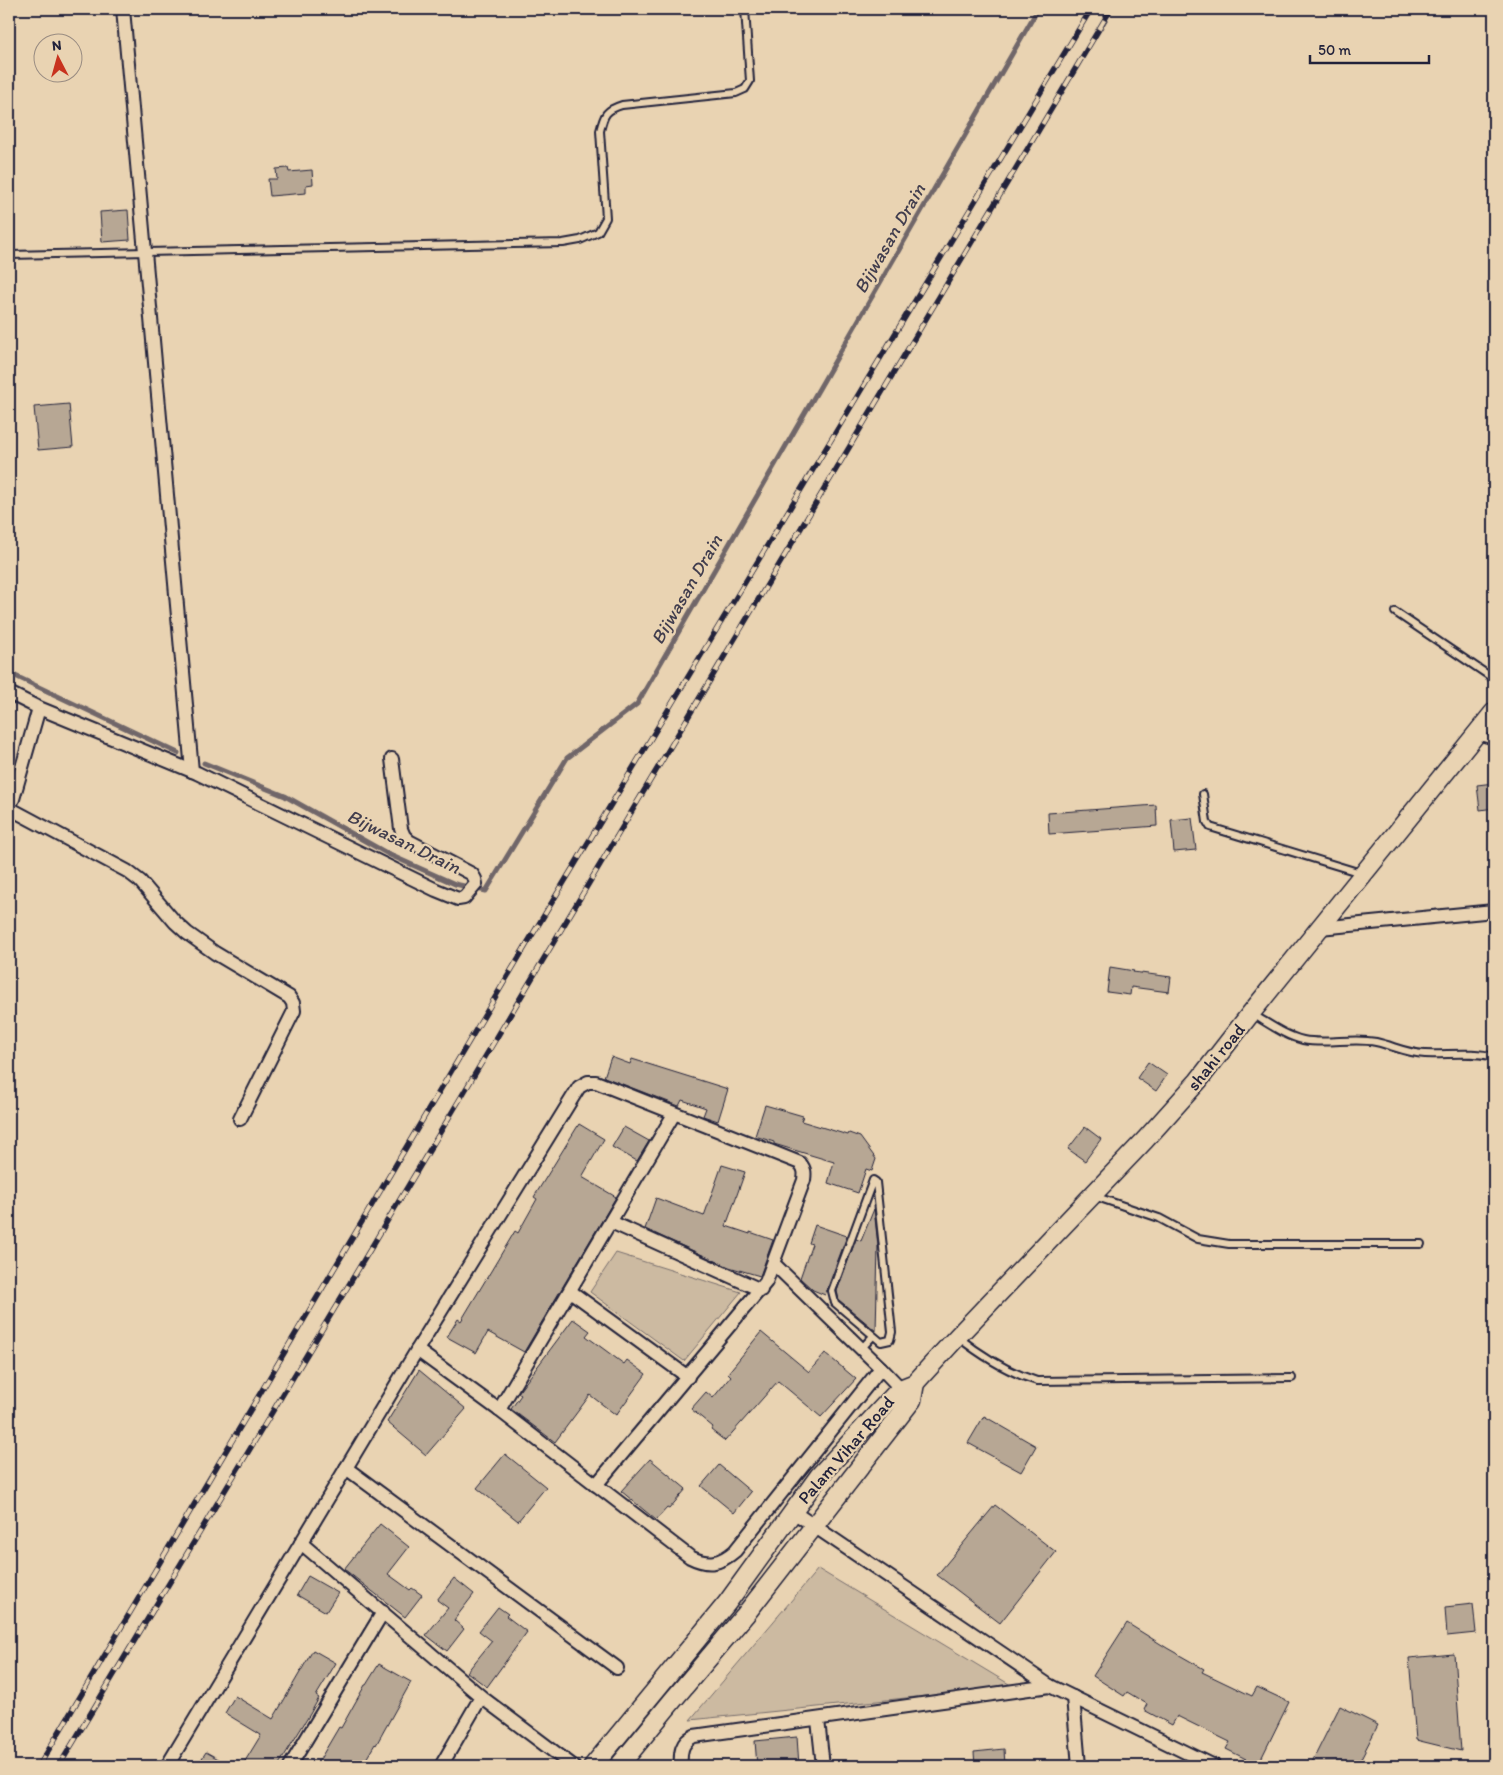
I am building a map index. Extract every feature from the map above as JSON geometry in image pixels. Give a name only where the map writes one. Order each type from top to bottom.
[{"type":"street","points":[[123,9],[192,771]]},
{"type":"street","points":[[9,693],[39,708],[192,771],[461,900],[473,887],[475,879],[468,871],[409,841],[404,836],[401,829],[392,759]]},
{"type":"street","points":[[39,708],[13,799],[9,807],[127,871],[140,881],[165,912],[187,933],[289,997],[293,1002],[294,1011],[240,1119]]},
{"type":"street","name":"shahi road","points":[[909,1390],[1198,1081],[1250,1013],[1494,712]]},
{"type":"street","points":[[1320,928],[1494,911]]},
{"type":"street","points":[[167,1766],[417,1350],[583,1084],[588,1082],[596,1082],[800,1163],[804,1167],[804,1180],[774,1264],[761,1290],[596,1485]]},
{"type":"street","points":[[499,1410],[674,1114]]},
{"type":"street","points":[[611,1222],[761,1290]]},
{"type":"street","points":[[774,1264],[881,1368],[909,1390]]},
{"type":"street","points":[[570,1291],[688,1377]]},
{"type":"street","points":[[417,1350],[499,1410],[690,1557],[700,1562],[712,1563],[725,1560],[735,1551],[881,1368]]},
{"type":"street","name":"Palam Vihar Road","points":[[593,1766],[727,1603],[819,1476],[909,1390]]},
{"type":"street","name":"Palam Vihar Road","points":[[619,1766],[672,1700],[745,1615],[813,1526],[909,1390]]},
{"type":"street","points":[[346,1468],[617,1668]]},
{"type":"street","points":[[792,1511],[1050,1686],[1214,1766]]},
{"type":"street","points":[[301,1543],[481,1697],[573,1766]]},
{"type":"street","points":[[290,1766],[382,1612]]},
{"type":"street","points":[[681,1766],[680,1755],[682,1747],[687,1740],[694,1736],[1050,1686]]},
{"type":"street","points":[[440,1766],[481,1697]]},
{"type":"street","points":[[1073,1697],[1079,1766]]},
{"type":"street","points":[[818,1720],[823,1766]]},
{"type":"lane","points":[[9,255],[563,243],[580,240],[598,232],[606,218],[600,131],[604,117],[611,109],[622,105],[736,93],[746,89],[750,81],[750,69],[745,9]]},
{"type":"lane","points":[[1395,612],[1494,679]]},
{"type":"lane","points":[[1475,736],[1494,741]]},
{"type":"lane","points":[[1203,794],[1207,822],[1210,827],[1364,874]]},
{"type":"lane","points":[[1250,1013],[1303,1040],[1377,1042],[1401,1051],[1414,1053],[1494,1056]]},
{"type":"lane","points":[[874,1180],[879,1209],[892,1332],[890,1340],[883,1342],[880,1342],[873,1336],[836,1303],[832,1291],[874,1180]]},
{"type":"lane","points":[[1092,1196],[1159,1218],[1198,1239],[1214,1242],[1229,1244],[1421,1244]]},
{"type":"lane","points":[[861,1349],[873,1336]]},
{"type":"lane","points":[[957,1337],[981,1355],[1010,1371],[1037,1381],[1292,1378]]},
{"type":"shaded area","points":[[616,1253],[741,1292],[684,1361],[590,1292]]},
{"type":"shaded area","points":[[818,1569],[1014,1687],[690,1720]]},
{"type":"building","points":[[288,168],[289,172],[312,170],[313,184],[306,185],[306,193],[270,196],[268,179],[277,179],[276,169]]},
{"type":"building","points":[[128,210],[130,240],[102,242],[100,212]]},
{"type":"building","points":[[69,404],[73,447],[38,450],[34,407]]},
{"type":"building","points":[[1494,783],[1494,808],[1480,810],[1477,785]]},
{"type":"building","points":[[1156,805],[1157,826],[1049,834],[1048,813]]},
{"type":"building","points":[[1192,818],[1196,850],[1174,852],[1171,820]]},
{"type":"building","points":[[1110,967],[1171,977],[1169,992],[1131,987],[1130,995],[1107,992]]},
{"type":"building","points":[[611,1057],[630,1064],[632,1059],[728,1089],[718,1121],[703,1116],[706,1108],[682,1100],[679,1106],[604,1077]]},
{"type":"building","points":[[1148,1062],[1167,1075],[1156,1091],[1137,1078]]},
{"type":"building","points":[[765,1105],[803,1116],[801,1121],[860,1137],[876,1159],[872,1171],[866,1169],[858,1193],[828,1183],[834,1162],[774,1144],[774,1142],[755,1136]]},
{"type":"building","points":[[579,1124],[604,1139],[582,1177],[616,1197],[524,1352],[488,1332],[476,1353],[447,1337],[458,1319],[461,1321],[515,1231],[518,1233],[537,1199],[534,1197]]},
{"type":"building","points":[[624,1127],[649,1141],[637,1161],[612,1147]]},
{"type":"building","points":[[1085,1127],[1101,1139],[1085,1161],[1068,1149]]},
{"type":"building","points":[[722,1165],[745,1172],[726,1226],[773,1240],[760,1276],[729,1267],[645,1229],[656,1198],[704,1216]]},
{"type":"building","points":[[874,1209],[878,1246],[876,1331],[839,1300],[837,1291],[856,1239],[861,1241]]},
{"type":"building","points":[[815,1225],[847,1236],[825,1295],[813,1290],[800,1278],[812,1244],[809,1243]]},
{"type":"building","points":[[573,1319],[590,1331],[586,1336],[624,1364],[627,1360],[646,1374],[616,1415],[590,1395],[555,1442],[511,1409],[521,1395],[518,1393],[520,1390]]},
{"type":"building","points":[[761,1332],[809,1372],[825,1353],[856,1379],[821,1417],[778,1381],[725,1441],[711,1430],[713,1427],[691,1409],[706,1392],[713,1398],[731,1376],[728,1373]]},
{"type":"building","points":[[419,1370],[466,1409],[426,1455],[387,1422]]},
{"type":"building","points":[[984,1416],[1036,1446],[1021,1472],[968,1443]]},
{"type":"building","points":[[505,1454],[546,1487],[518,1521],[477,1488]]},
{"type":"building","points":[[650,1459],[686,1489],[669,1509],[667,1508],[656,1520],[621,1491]]},
{"type":"building","points":[[719,1465],[751,1492],[734,1513],[701,1486]]},
{"type":"building","points":[[995,1505],[1056,1552],[1000,1623],[937,1575]]},
{"type":"building","points":[[380,1524],[409,1547],[388,1574],[410,1590],[412,1588],[422,1595],[405,1617],[344,1569]]},
{"type":"building","points":[[308,1576],[338,1593],[326,1612],[297,1595]]},
{"type":"building","points":[[454,1578],[474,1594],[454,1620],[464,1629],[447,1651],[426,1635],[448,1608],[437,1600]]},
{"type":"building","points":[[1473,1604],[1476,1633],[1447,1636],[1445,1607]]},
{"type":"building","points":[[498,1607],[508,1614],[506,1616],[527,1632],[487,1687],[467,1672],[492,1641],[479,1631]]},
{"type":"building","points":[[1127,1623],[1204,1669],[1202,1672],[1252,1696],[1257,1687],[1289,1702],[1258,1765],[1226,1749],[1230,1742],[1177,1716],[1172,1725],[1144,1710],[1147,1704],[1127,1692],[1124,1696],[1093,1676]]},
{"type":"building","points":[[313,1650],[336,1663],[316,1696],[319,1698],[310,1714],[278,1766],[242,1766],[261,1735],[225,1713],[235,1696],[273,1719]]},
{"type":"building","points":[[1454,1654],[1461,1751],[1416,1740],[1409,1658]]},
{"type":"building","points":[[379,1664],[411,1682],[376,1745],[362,1766],[316,1766],[339,1727],[341,1728]]},
{"type":"building","points":[[1340,1706],[1378,1725],[1357,1766],[1310,1766]]},
{"type":"building","points":[[797,1737],[799,1766],[757,1766],[755,1741]]},
{"type":"building","points":[[1004,1749],[1005,1766],[975,1766],[974,1752]]},
{"type":"building","points":[[206,1752],[231,1766],[197,1766]]},
{"type":"waterway","name":"Bijwasan Drain","points":[[204,763],[285,796],[390,855],[455,884],[486,891],[567,758],[637,704],[1038,9]]},
{"type":"waterway","name":"Bijwasan Drain","points":[[9,673],[178,753]]},
{"type":"railway","points":[[39,1766],[525,947],[1091,9]]},
{"type":"railway","points":[[59,1766],[371,1248],[1111,9]]}]
